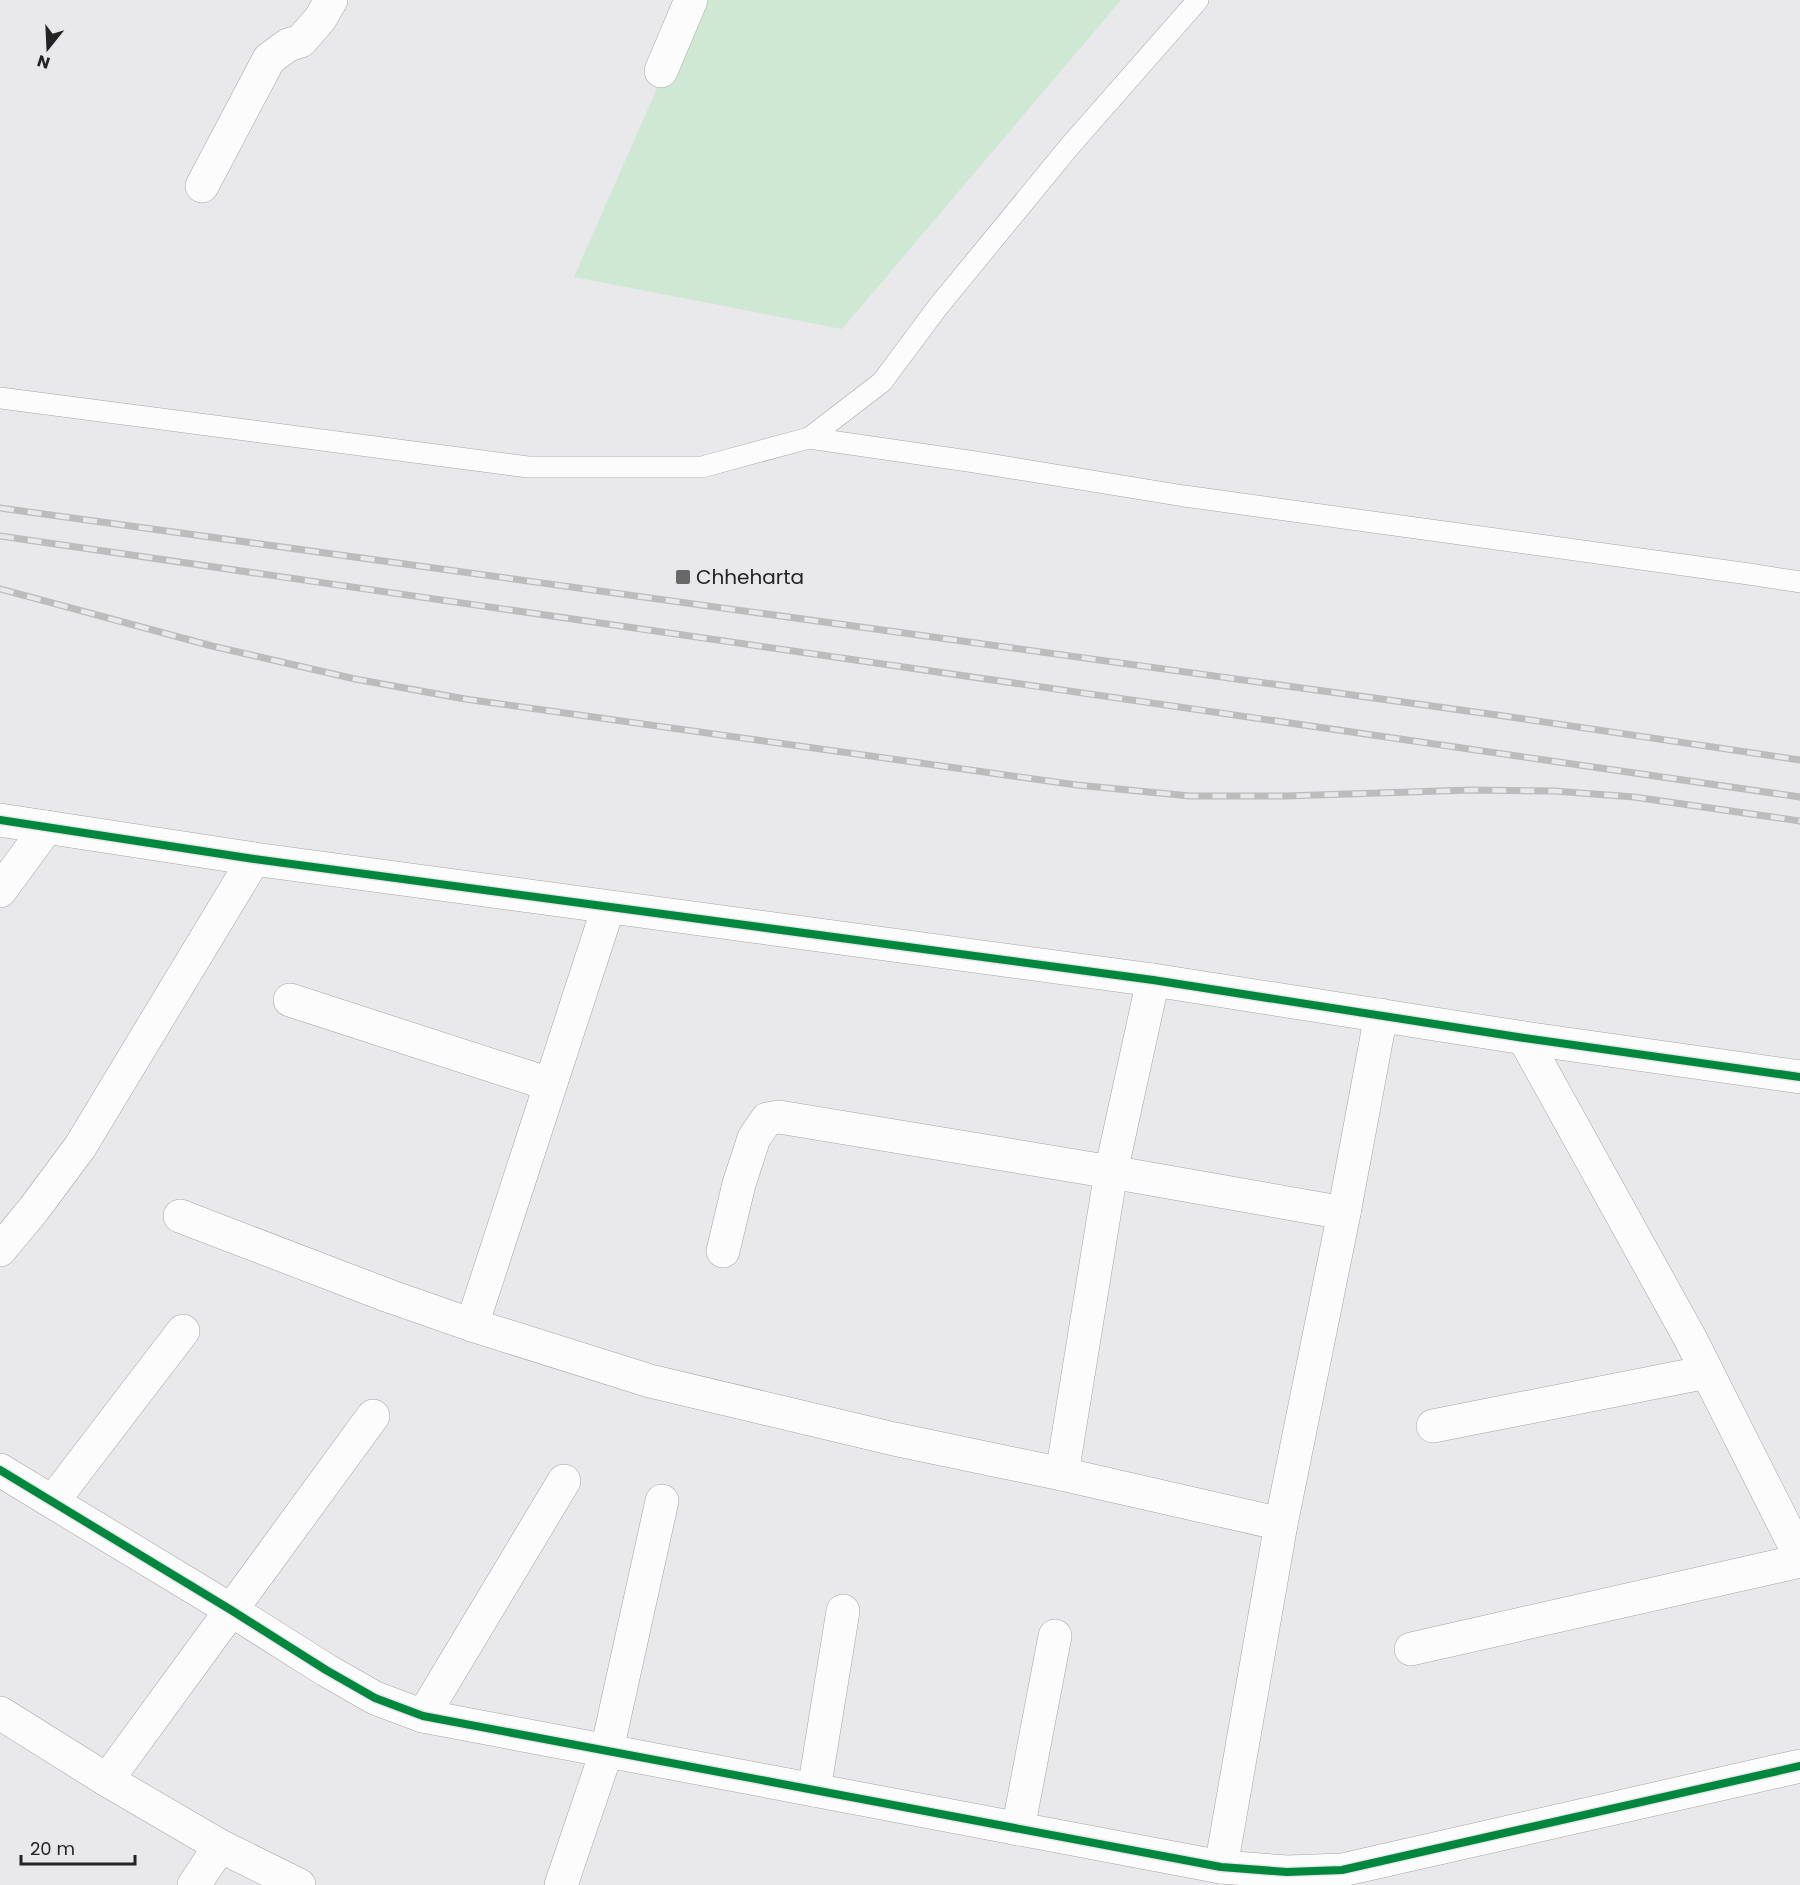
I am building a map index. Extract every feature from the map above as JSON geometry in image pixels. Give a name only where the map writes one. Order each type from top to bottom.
[{"type":"street","points":[[202,186],[269,59],[288,45],[301,41],[320,19],[331,0]]},
{"type":"street","points":[[661,71],[691,0]]},
{"type":"street","points":[[0,820],[254,859],[1153,980],[1524,1038],[1800,1077]]},
{"type":"street","points":[[0,891],[47,827]]},
{"type":"street","points":[[0,1250],[80,1147],[254,859]]},
{"type":"street","points":[[472,1325],[608,908]]},
{"type":"street","points":[[1062,1474],[1111,1172],[1153,980]]},
{"type":"street","points":[[290,1000],[549,1084]]},
{"type":"street","points":[[1221,1867],[1281,1524],[1344,1213],[1381,1015]]},
{"type":"street","points":[[1524,1038],[1707,1372],[1800,1556]]},
{"type":"street","points":[[723,1251],[739,1184],[754,1138],[767,1119],[779,1117],[1344,1213]]},
{"type":"street","points":[[180,1216],[389,1296],[472,1325],[650,1381],[894,1439],[1062,1474],[1281,1524]]},
{"type":"street","points":[[53,1501],[183,1331]]},
{"type":"street","points":[[1433,1426],[1707,1372]]},
{"type":"street","points":[[107,1780],[373,1416]]},
{"type":"street","points":[[0,1470],[326,1670],[365,1692],[423,1716],[1221,1867],[1287,1872],[1342,1870],[1800,1766]]},
{"type":"street","points":[[423,1716],[564,1481]]},
{"type":"street","points":[[561,1885],[607,1750],[662,1502]]},
{"type":"street","points":[[1411,1649],[1800,1561]]},
{"type":"street","points":[[814,1790],[843,1611]]},
{"type":"street","points":[[1018,1829],[1055,1636]]},
{"type":"street","points":[[0,1713],[107,1780],[220,1846],[299,1885]]},
{"type":"street","points":[[194,1885],[220,1846]]},
{"type":"lane","points":[[0,398],[528,467],[702,467],[809,438],[882,382],[937,308],[1062,156],[1198,0]]},
{"type":"lane","points":[[809,438],[1185,496],[1800,582]]},
{"type":"green space","points":[[696,0],[1121,0],[842,329],[574,277]]},
{"type":"railway","points":[[0,508],[1504,716],[1800,760]]},
{"type":"railway","points":[[0,536],[1800,797]]},
{"type":"railway","points":[[0,589],[212,646],[355,679],[465,699],[1077,785],[1190,796],[1286,796],[1471,790],[1554,791],[1634,797],[1800,821]]},
{"type":"cycle path","points":[[0,820],[254,859],[1153,980],[1524,1038],[1800,1077]]},
{"type":"cycle path","points":[[0,1470],[326,1670],[375,1698],[423,1716],[1221,1867],[1287,1872],[1342,1870],[1800,1766]]},
{"type":"place","name":"Chheharta","points":[[683,577]]}]
